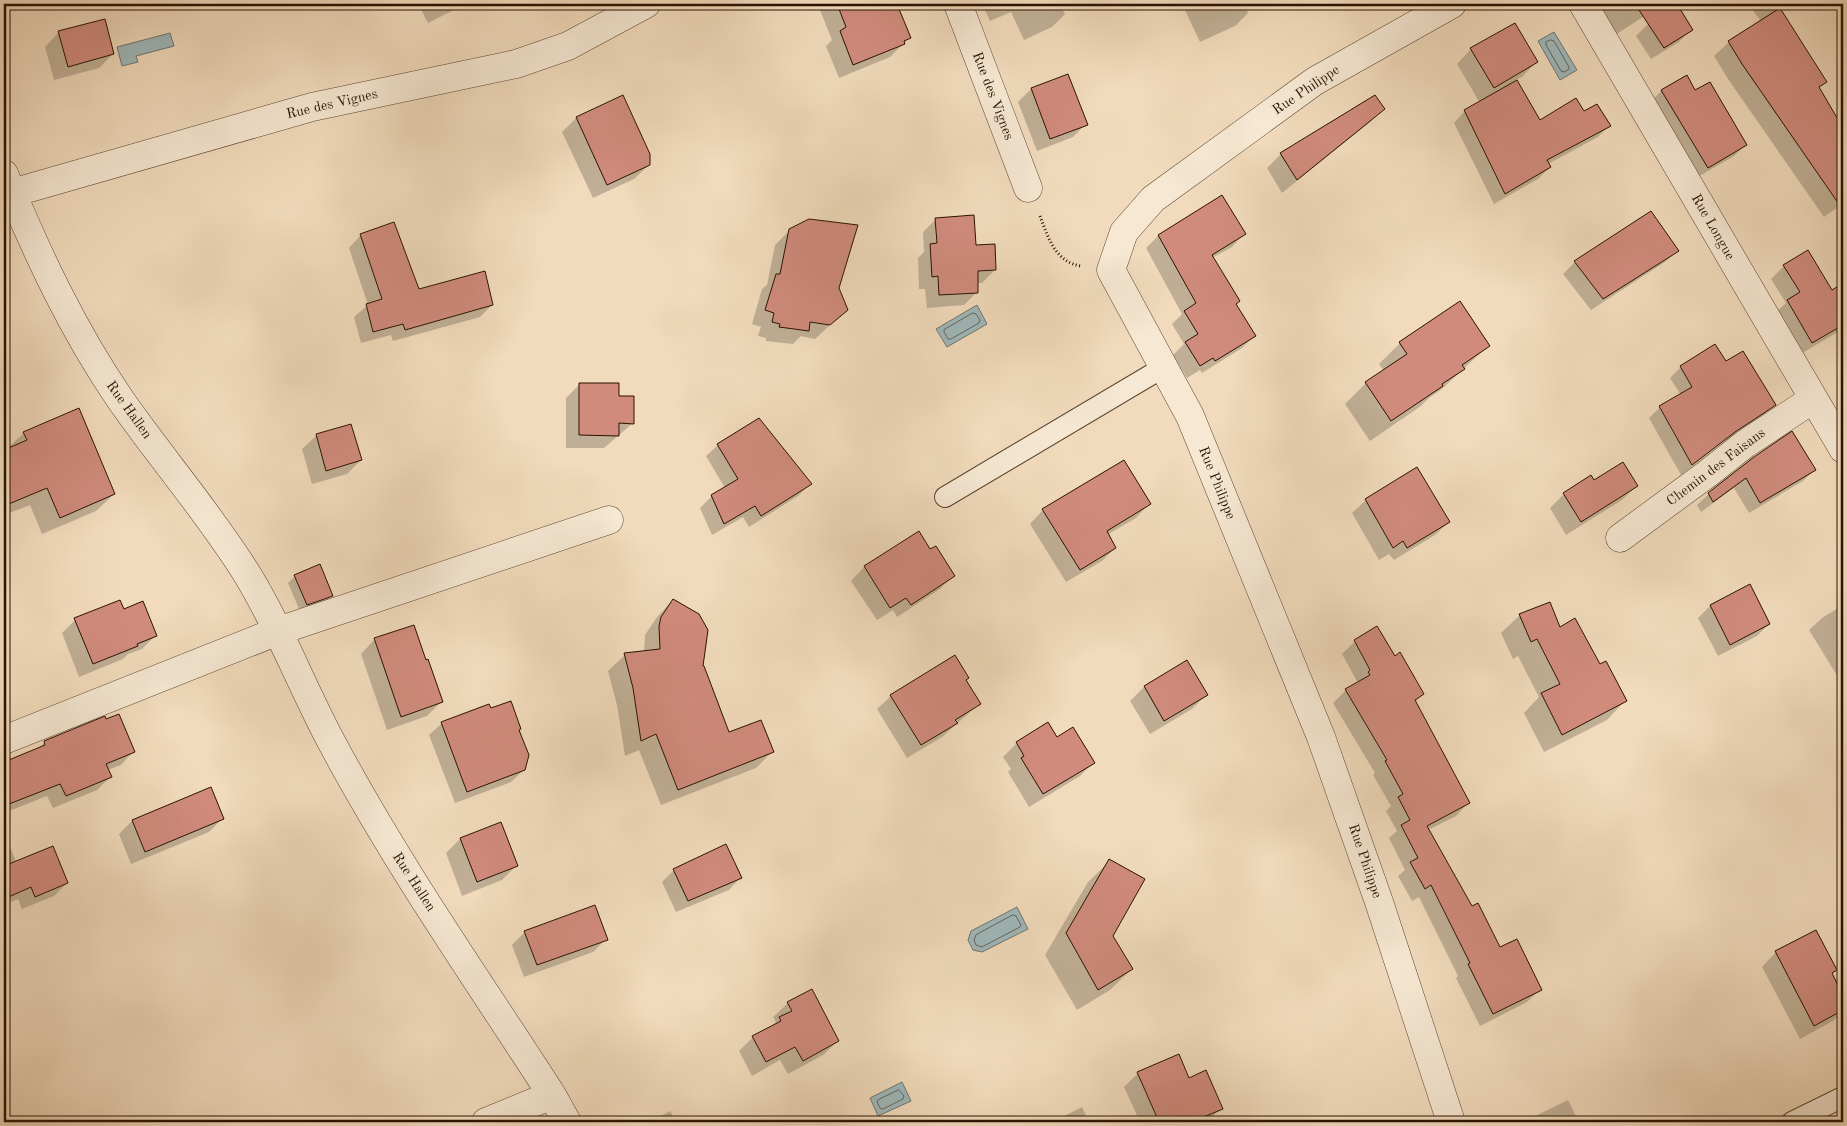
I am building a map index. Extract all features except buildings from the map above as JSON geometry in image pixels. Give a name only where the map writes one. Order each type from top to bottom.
[{"type":"street","name":"Rue des Vignes","points":[[8,184],[312,107],[516,64],[568,46],[646,4]]},
{"type":"street","name":"Rue des Vignes","points":[[958,4],[1028,188]]},
{"type":"street","name":"Rue Philippe","points":[[1451,1122],[1380,902],[1321,737],[1190,416],[1111,270],[1124,232],[1153,199],[1314,81],[1452,4]]},
{"type":"street","name":"Rue Longue","points":[[1583,4],[1843,449]]},
{"type":"street","name":"Rue Hallen","points":[[8,184],[13,223],[51,282],[89,351],[122,401],[231,549],[266,607],[331,742],[394,851],[552,1095],[566,1122]]},
{"type":"street","name":"Chemin des Faisans","points":[[1620,538],[1745,444],[1813,399]]},
{"type":"street","points":[[4,740],[278,631],[609,520]]},
{"type":"street","points":[[486,1122],[552,1095]]},
{"type":"lane","points":[[945,497],[1164,367]]},
{"type":"lane","points":[[1792,1122],[1843,1096]]},
{"type":"path","points":[[1028,188],[1052,249],[1073,264],[1111,270]]},
{"type":"water","points":[[1554,32],[1577,70],[1560,80],[1538,41]]},
{"type":"water","points":[[170,33],[174,46],[136,56],[138,62],[122,66],[117,47]]},
{"type":"water","points":[[977,305],[987,324],[947,347],[936,329]]},
{"type":"water","points":[[1017,907],[1028,929],[982,952],[973,950],[968,940],[971,931]]},
{"type":"water","points":[[902,1082],[911,1101],[878,1116],[870,1098]]}]
